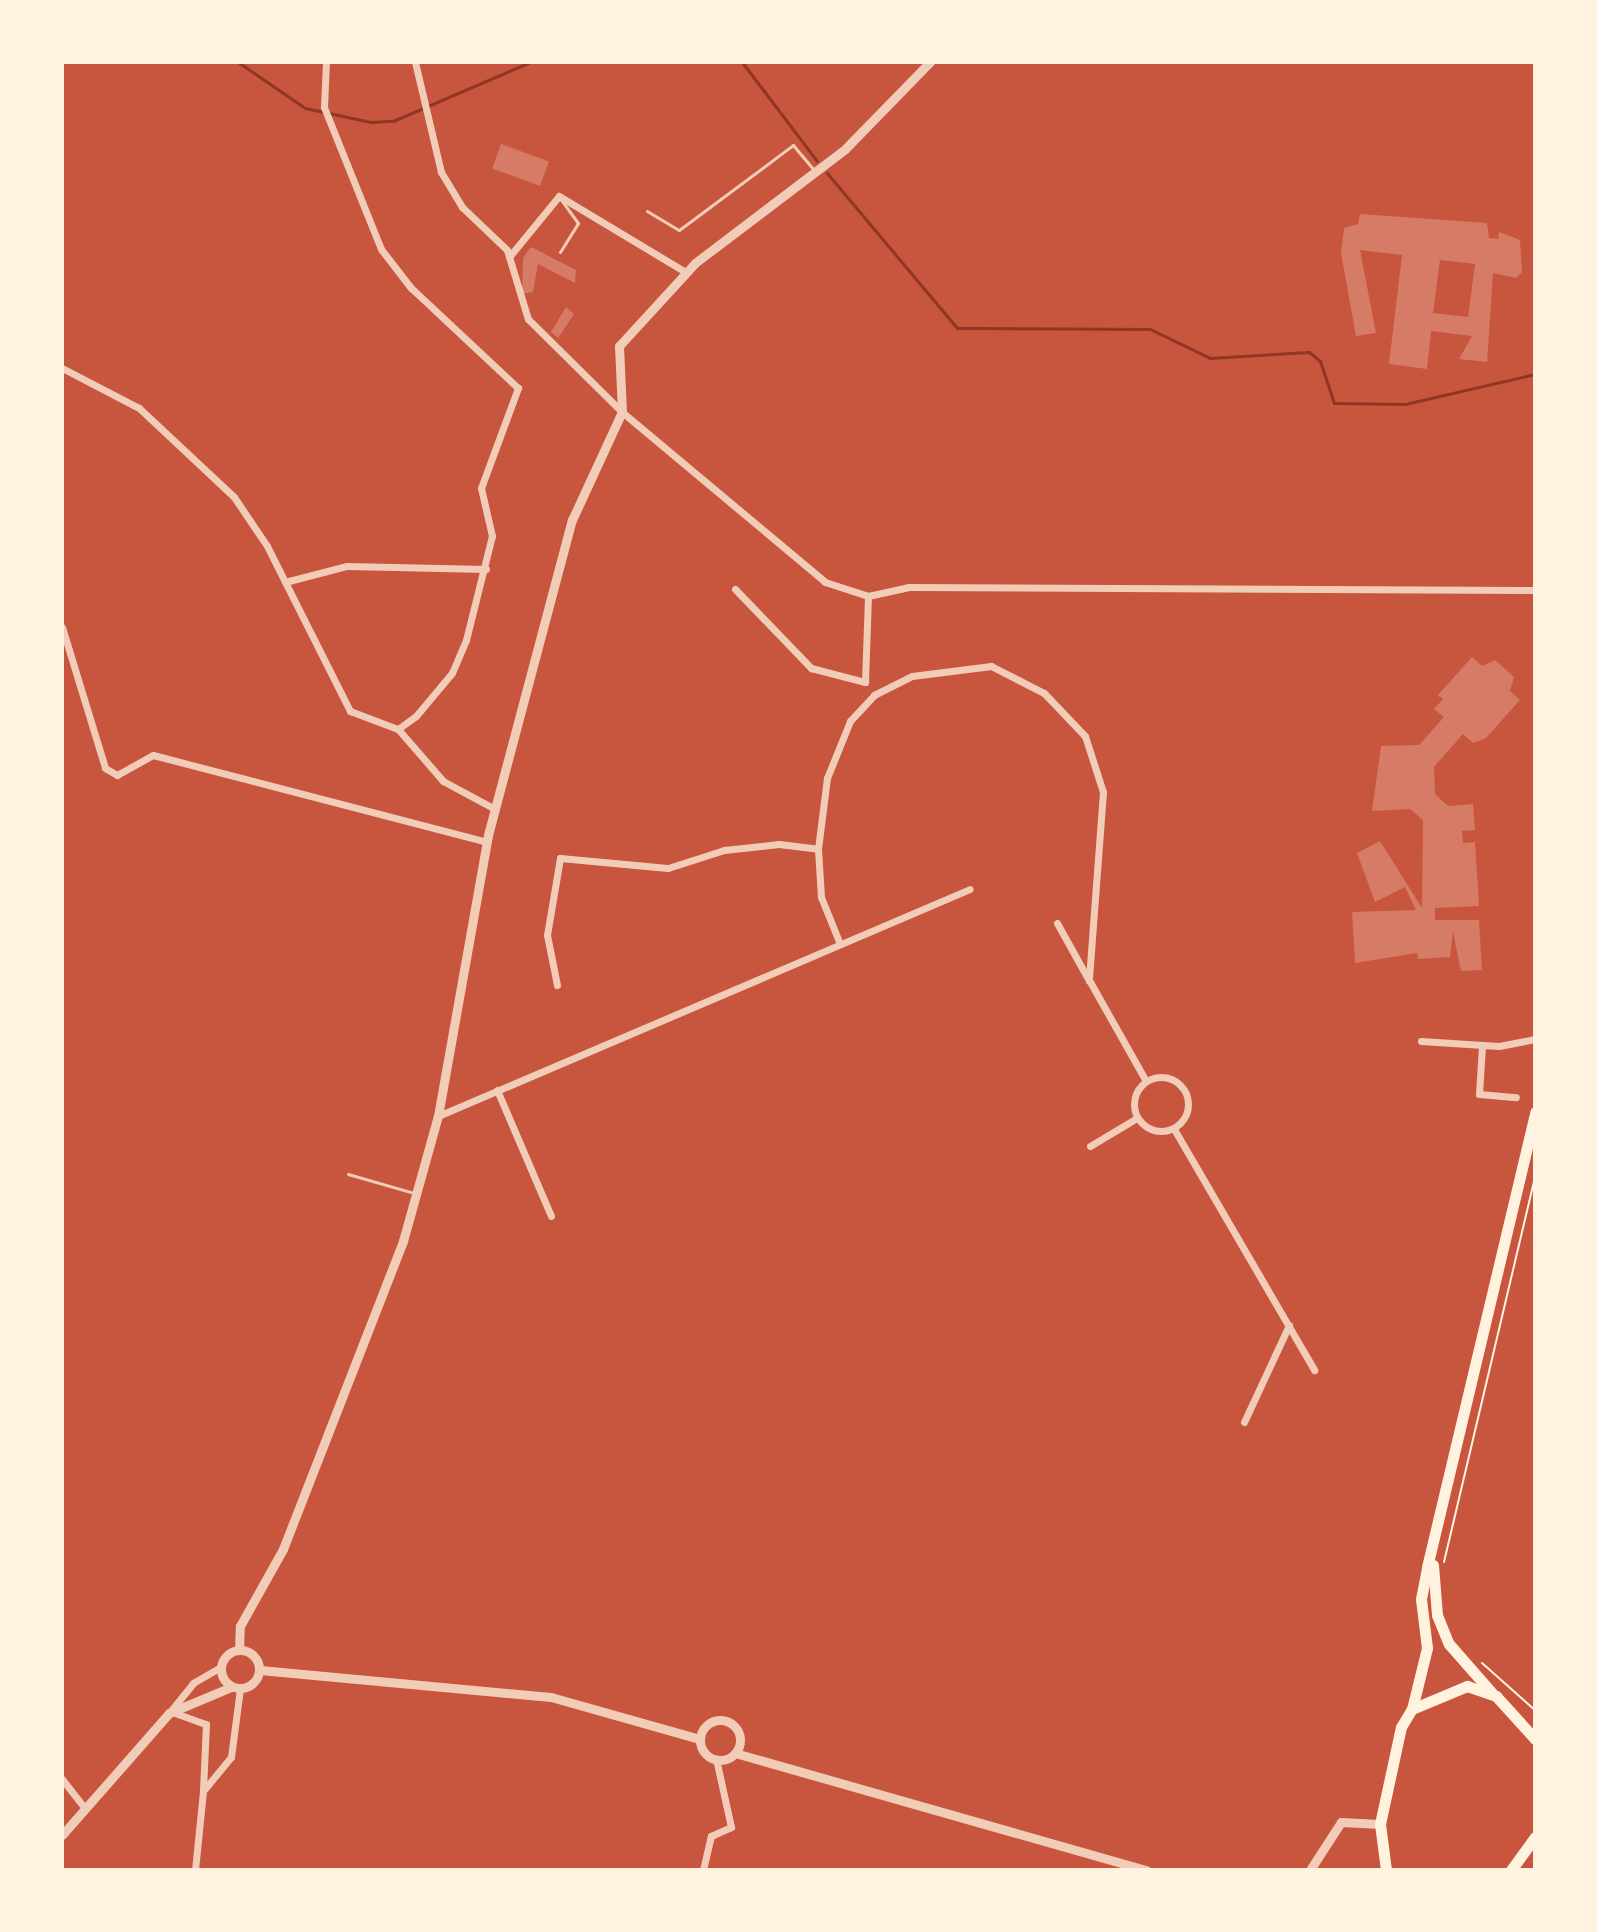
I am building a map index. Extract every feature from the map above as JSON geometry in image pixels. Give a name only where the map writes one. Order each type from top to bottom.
[{"type":"main road","points":[[1386,1870],[1380,1824],[1401,1727],[1412,1709],[1427,1648],[1421,1599],[1535,1112]]},
{"type":"main road","points":[[1437,1525],[1437,1615],[1449,1644],[1535,1739]]},
{"type":"main road","points":[[1412,1709],[1450,1688],[1496,1696]]},
{"type":"main road","points":[[1511,1870],[1535,1837]]},
{"type":"street","points":[[326,62],[324,107],[381,249],[518,388],[481,488],[492,536],[486,569],[452,673],[398,729]]},
{"type":"street","points":[[415,62],[426,129],[462,207],[509,257],[521,310],[622,412],[825,582],[868,596],[909,587],[1535,590]]},
{"type":"street","points":[[62,1835],[193,1683],[221,1667],[239,1650],[240,1626],[283,1549],[416,1194],[438,1116],[486,842],[572,520],[622,412],[619,346],[687,273],[815,172],[930,62]]},
{"type":"street","points":[[509,257],[559,196],[687,273]]},
{"type":"street","points":[[62,368],[139,408],[186,447],[234,497],[285,582],[350,711],[398,729],[443,781],[495,809]]},
{"type":"street","points":[[285,582],[378,564],[486,569]]},
{"type":"street","points":[[735,589],[811,668],[865,682]]},
{"type":"street","points":[[868,596],[865,682],[874,695]]},
{"type":"street","points":[[62,627],[105,768],[117,775],[153,755],[486,842]]},
{"type":"street","points":[[840,944],[821,897],[818,849],[827,778],[850,721],[874,695],[940,667],[991,666],[1044,693],[1085,736],[1103,792],[1089,980]]},
{"type":"street","points":[[557,985],[547,935],[560,858],[668,868],[724,850],[779,844],[818,849]]},
{"type":"street","points":[[438,1116],[970,889]]},
{"type":"street","points":[[1057,923],[1146,1081]]},
{"type":"street","points":[[1421,1041],[1482,1046],[1535,1039]]},
{"type":"street","points":[[1482,1046],[1479,1094],[1516,1097]]},
{"type":"street","points":[[1168,1077],[1185,1090],[1188,1112],[1174,1129],[1153,1131],[1137,1118],[1134,1101],[1146,1081],[1168,1077]]},
{"type":"street","points":[[497,1090],[551,1216]]},
{"type":"street","points":[[1090,1146],[1137,1118]]},
{"type":"street","points":[[1174,1129],[1314,1370]]},
{"type":"street","points":[[1244,1422],[1289,1325]]},
{"type":"street","points":[[239,1650],[253,1655],[260,1670]]},
{"type":"street","points":[[203,1791],[231,1757],[236,1688],[221,1667]]},
{"type":"street","points":[[169,1713],[236,1688],[260,1670],[551,1697],[699,1739],[716,1759],[731,1827],[711,1836],[703,1870]]},
{"type":"street","points":[[169,1713],[188,1712],[206,1724],[195,1870]]},
{"type":"street","points":[[699,1739],[708,1723],[729,1722],[739,1734],[735,1753]]},
{"type":"street","points":[[716,1759],[735,1753],[1147,1870]]},
{"type":"street","points":[[62,1779],[85,1808]]},
{"type":"street","points":[[1310,1870],[1341,1822],[1380,1824]]},
{"type":"lane","points":[[647,211],[679,230],[793,145],[815,172]]},
{"type":"lane","points":[[559,196],[578,223],[560,252]]},
{"type":"lane","points":[[348,1174],[416,1194]]},
{"type":"path","points":[[1441,1571],[1535,1176]]},
{"type":"path","points":[[1477,1658],[1535,1710]]},
{"type":"building","points":[[501,144],[549,161],[540,186],[492,168]]},
{"type":"building","points":[[1360,214],[1487,223],[1489,238],[1498,239],[1499,232],[1520,240],[1522,272],[1516,278],[1493,273],[1487,362],[1459,359],[1472,336],[1431,331],[1427,369],[1389,364],[1402,255],[1360,250],[1376,333],[1356,336],[1341,253],[1344,228],[1358,224]],"holes":[[[1440,260],[1475,264],[1468,317],[1433,313]]]},
{"type":"building","points":[[531,247],[576,270],[575,283],[538,264],[533,292],[522,294],[523,258]]},
{"type":"building","points":[[566,307],[574,314],[558,338],[551,332]]},
{"type":"building","points":[[1472,657],[1482,666],[1495,660],[1514,677],[1510,691],[1520,700],[1486,738],[1473,743],[1463,734],[1434,767],[1435,794],[1448,806],[1473,804],[1475,830],[1462,831],[1463,843],[1475,842],[1479,906],[1435,908],[1435,920],[1479,920],[1482,970],[1461,971],[1453,932],[1450,957],[1418,959],[1417,953],[1355,963],[1352,912],[1416,910],[1405,887],[1375,902],[1357,853],[1380,841],[1422,908],[1423,820],[1410,809],[1372,811],[1381,746],[1419,745],[1444,717],[1434,709],[1443,699],[1438,695]]},
{"type":"waterway","points":[[238,62],[305,108],[371,122],[393,121],[530,62]]},
{"type":"waterway","points":[[742,62],[817,161]]},
{"type":"waterway","points":[[827,173],[957,328],[1150,329],[1210,358],[1309,352],[1320,361],[1334,403],[1405,404],[1535,374]]}]
